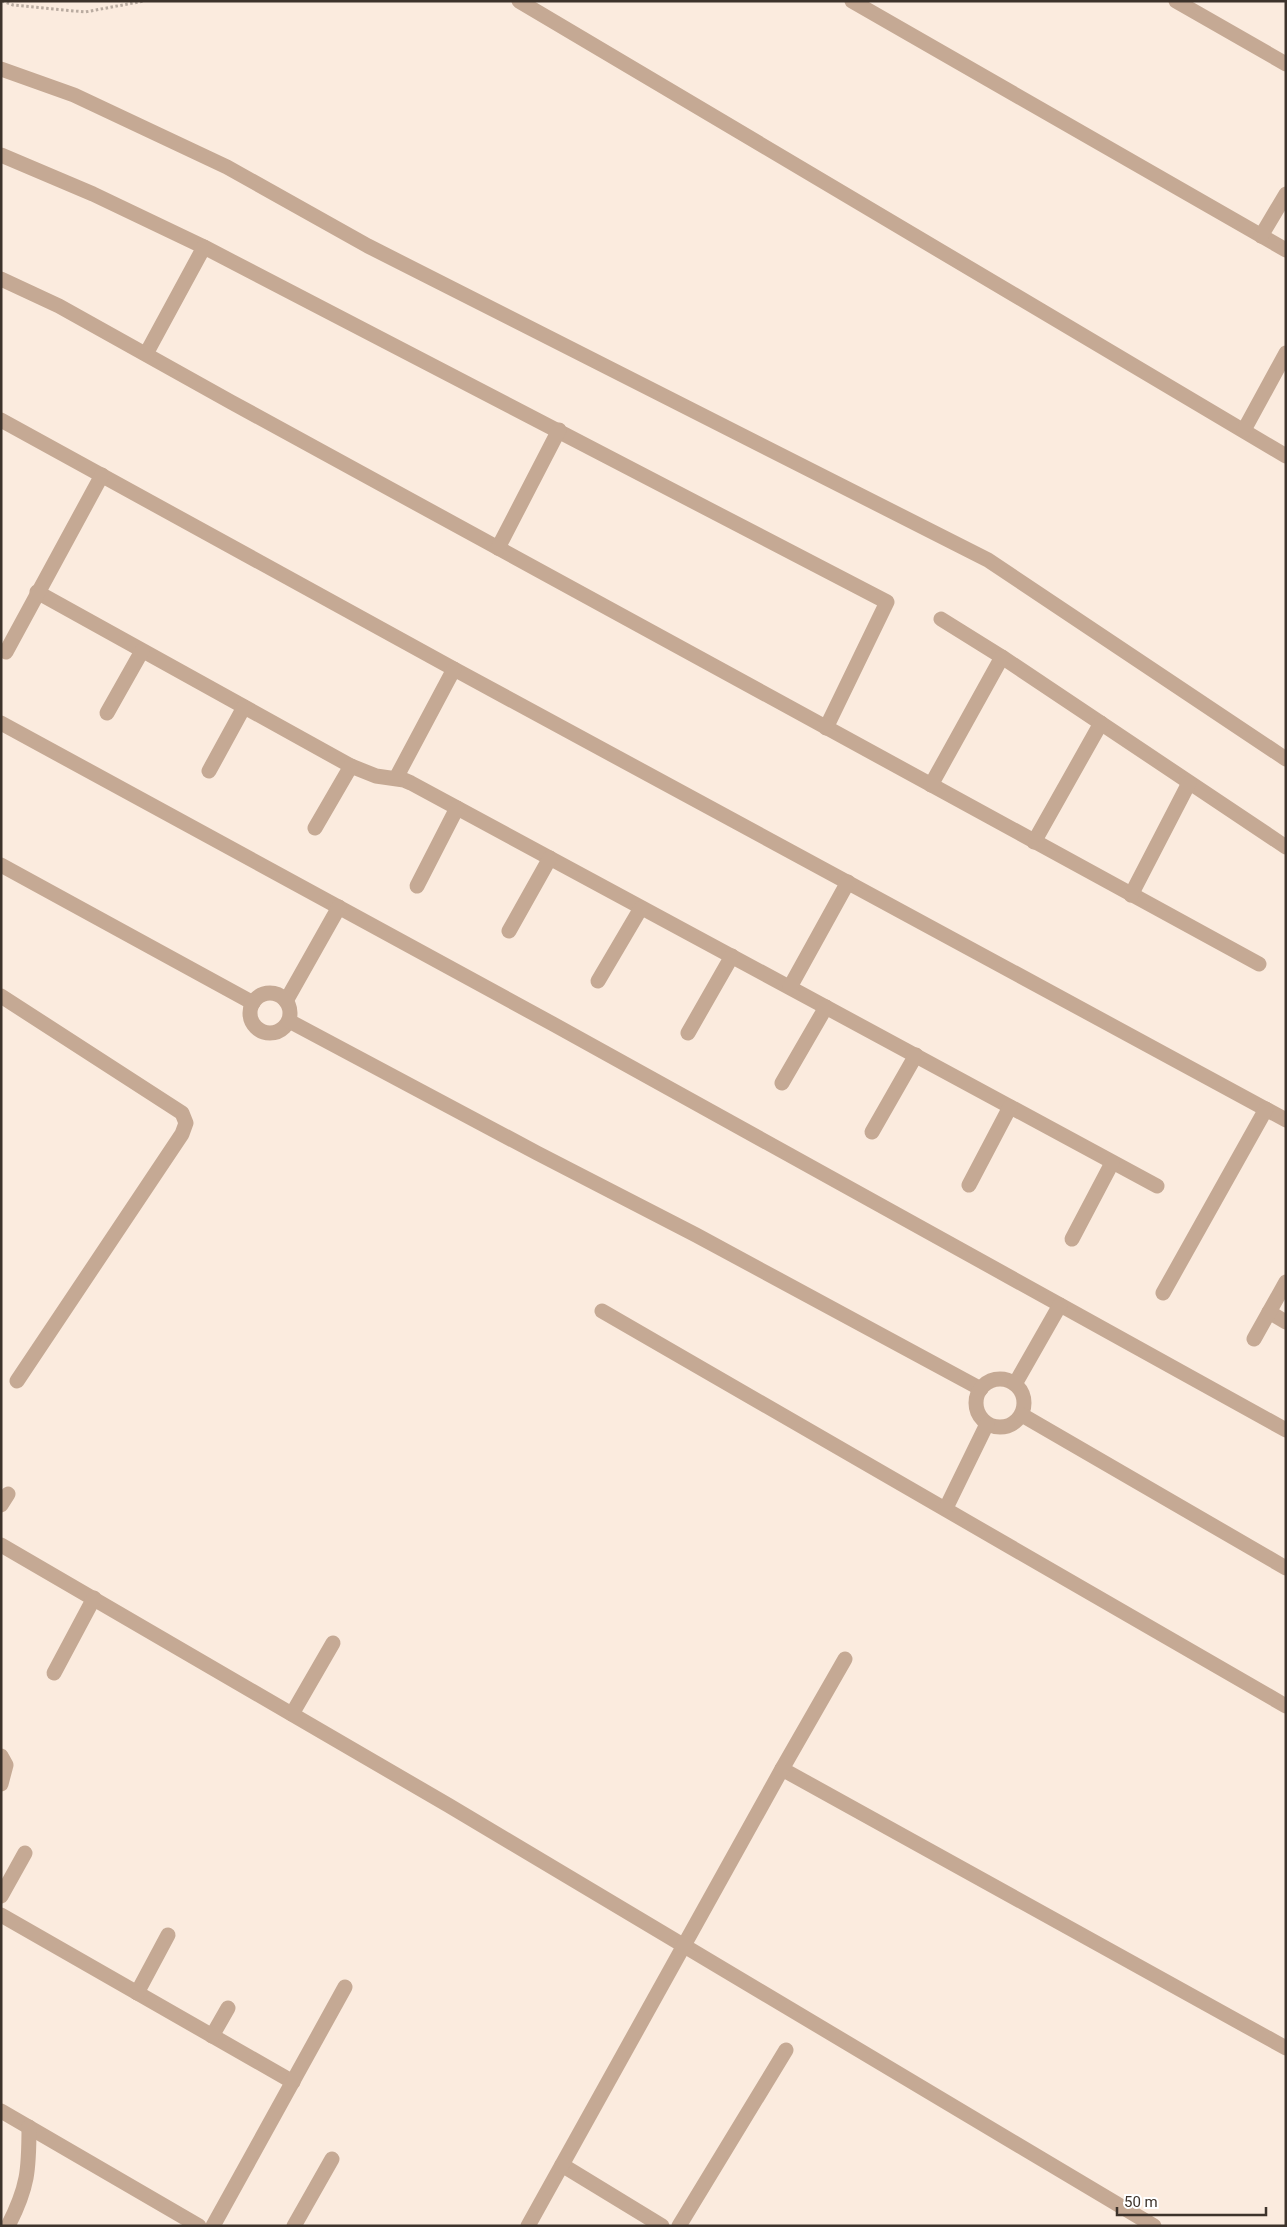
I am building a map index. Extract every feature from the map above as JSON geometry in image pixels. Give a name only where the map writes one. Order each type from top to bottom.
[{"type":"street","points":[[519,1],[1286,456]]},
{"type":"street","points":[[852,1],[1286,250]]},
{"type":"street","points":[[1176,1],[1286,64]]},
{"type":"street","points":[[1,69],[74,96],[227,167],[368,246],[988,560],[1286,759]]},
{"type":"street","points":[[1,155],[93,194],[204,247],[887,602],[826,728]]},
{"type":"street","points":[[1261,236],[1286,194]]},
{"type":"street","points":[[146,354],[204,247]]},
{"type":"street","points":[[1,279],[59,306],[1034,842],[1260,964]]},
{"type":"street","points":[[1244,430],[1286,353]]},
{"type":"street","points":[[1,420],[454,669],[1286,1120]]},
{"type":"street","points":[[498,548],[559,430]]},
{"type":"street","points":[[6,652],[102,475]]},
{"type":"street","points":[[37,592],[351,766],[376,776],[396,778],[411,783],[1157,1186]]},
{"type":"street","points":[[941,619],[1002,657],[1286,847]]},
{"type":"street","points":[[107,712],[142,650]]},
{"type":"street","points":[[931,785],[1002,657]]},
{"type":"street","points":[[396,778],[454,669]]},
{"type":"street","points":[[209,771],[244,707]]},
{"type":"street","points":[[1,722],[121,790],[339,906],[1286,1430]]},
{"type":"street","points":[[1034,842],[1101,723]]},
{"type":"street","points":[[315,828],[351,766]]},
{"type":"street","points":[[1131,895],[1190,783]]},
{"type":"street","points":[[417,886],[457,808]]},
{"type":"street","points":[[508,931],[550,858]]},
{"type":"street","points":[[1,865],[254,1003]]},
{"type":"street","points":[[790,987],[848,882]]},
{"type":"street","points":[[286,1001],[339,906]]},
{"type":"street","points":[[598,981],[641,908]]},
{"type":"street","points":[[688,1033],[732,956]]},
{"type":"street","points":[[268,993],[278,994],[286,1001],[291,1010],[289,1021],[283,1029],[273,1033],[263,1032],[254,1026],[250,1016],[254,1003],[258,997],[268,993]]},
{"type":"street","points":[[1,996],[182,1113],[186,1123],[182,1134],[17,1381]]},
{"type":"street","points":[[782,1083],[826,1007]]},
{"type":"street","points":[[289,1021],[696,1235],[981,1389]]},
{"type":"street","points":[[872,1132],[916,1055]]},
{"type":"street","points":[[969,1185],[1010,1107]]},
{"type":"street","points":[[1163,1293],[1266,1109]]},
{"type":"street","points":[[1072,1238],[1112,1163]]},
{"type":"street","points":[[1254,1339],[1286,1282]]},
{"type":"street","points":[[1015,1384],[1060,1305]]},
{"type":"street","points":[[602,1311],[1286,1706]]},
{"type":"street","points":[[1269,1312],[1286,1322]]},
{"type":"street","points":[[1002,1379],[1015,1384],[1022,1392],[1024,1399],[1022,1415],[1010,1426],[995,1427],[987,1424],[977,1412],[977,1396],[981,1389],[994,1380],[1002,1379]]},
{"type":"street","points":[[1022,1415],[1286,1568]]},
{"type":"street","points":[[946,1508],[987,1424]]},
{"type":"street","points":[[1,1545],[292,1714],[1154,2226]]},
{"type":"street","points":[[54,1673],[94,1598]]},
{"type":"street","points":[[292,1714],[333,1643]]},
{"type":"street","points":[[528,2226],[782,1769],[846,1660]]},
{"type":"street","points":[[1,1756],[6,1765],[1,1784]]},
{"type":"street","points":[[782,1769],[1286,2048]]},
{"type":"street","points":[[1,1896],[25,1853]]},
{"type":"street","points":[[1,1915],[293,2082]]},
{"type":"street","points":[[137,1993],[168,1935]]},
{"type":"street","points":[[213,2226],[345,1987]]},
{"type":"street","points":[[212,2036],[228,2008]]},
{"type":"street","points":[[679,2226],[786,2050]]},
{"type":"street","points":[[1,2111],[199,2226]]},
{"type":"street","points":[[8,2226],[22,2196],[29,2169],[28,2127]]},
{"type":"street","points":[[294,2226],[332,2158]]},
{"type":"street","points":[[562,2165],[662,2226]]},
{"type":"path","points":[[2,1],[13,5],[85,12],[144,1]]}]
